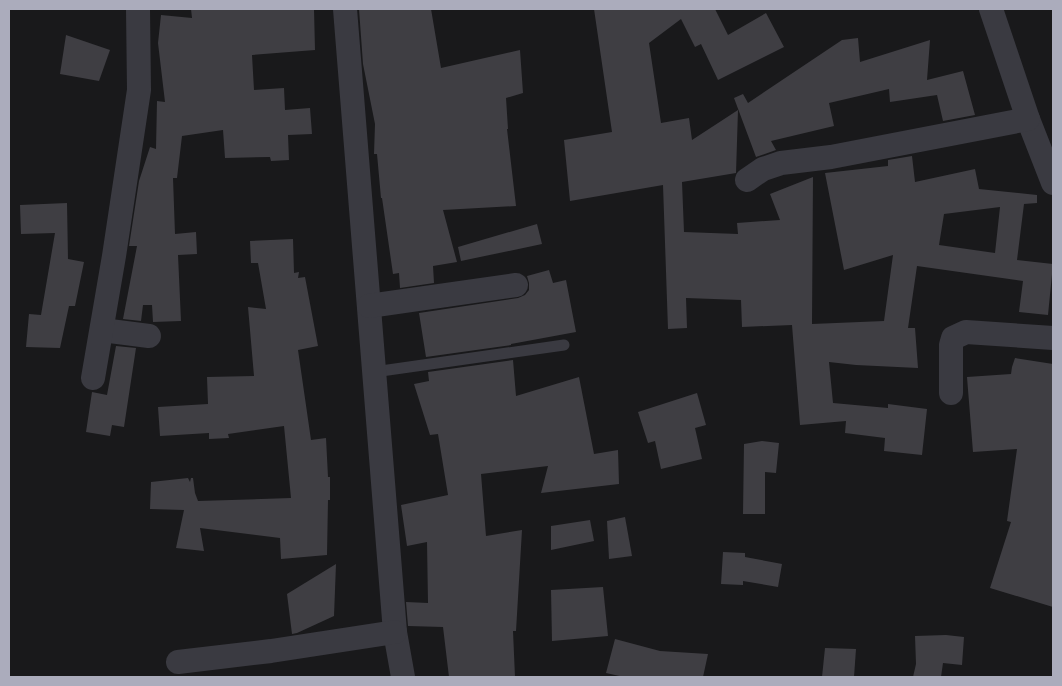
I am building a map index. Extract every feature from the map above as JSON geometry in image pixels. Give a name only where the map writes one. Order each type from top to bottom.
[{"type":"street","points":[[93,378],[139,90],[138,9]]},
{"type":"street","points":[[345,9],[395,632],[403,677]]},
{"type":"street","points":[[991,9],[1028,119],[1053,183]]},
{"type":"street","points":[[747,180],[763,169],[781,163],[831,157],[1028,119]]},
{"type":"street","points":[[369,306],[516,285]]},
{"type":"street","points":[[102,330],[149,336]]},
{"type":"street","points":[[951,393],[951,345],[953,338],[966,332],[1053,338]]},
{"type":"street","points":[[178,662],[271,651],[395,632]]},
{"type":"lane","points":[[374,372],[564,345]]},
{"type":"building","points":[[191,9],[314,9],[315,50],[252,55],[254,90],[284,88],[285,110],[310,108],[312,134],[288,135],[289,160],[271,161],[270,157],[225,158],[223,130],[182,136],[177,178],[173,178],[175,234],[196,232],[197,254],[178,255],[181,321],[153,322],[152,305],[143,305],[141,321],[123,319],[137,246],[129,246],[139,181],[150,147],[156,149],[157,101],[165,102],[158,43],[161,15],[192,18]]},
{"type":"building","points":[[359,9],[431,9],[441,68],[520,50],[523,93],[506,98],[507,129],[516,206],[443,210],[457,262],[433,266],[434,283],[400,288],[399,273],[393,274],[381,198],[377,154],[374,154],[375,124],[363,64]]},
{"type":"building","points":[[594,9],[715,9],[728,35],[766,13],[784,47],[718,80],[701,44],[695,47],[681,19],[649,43],[661,123],[689,118],[692,140],[738,110],[736,173],[682,182],[684,232],[738,234],[737,223],[780,220],[770,194],[813,177],[812,324],[884,321],[893,255],[844,270],[825,173],[888,166],[888,160],[912,156],[915,182],[975,169],[979,189],[1037,195],[1037,203],[1024,204],[1017,260],[1053,264],[1048,315],[1019,312],[1023,281],[917,266],[908,328],[915,328],[918,368],[829,362],[833,403],[888,408],[888,404],[927,409],[922,455],[884,451],[885,438],[845,433],[846,421],[800,425],[792,325],[742,327],[741,300],[686,298],[687,328],[668,329],[663,185],[570,201],[564,140],[612,132]],"holes":[[[1000,207],[995,253],[939,245],[944,214]]]},
{"type":"building","points":[[66,35],[110,50],[99,81],[60,74]]},
{"type":"building","points":[[858,38],[860,62],[930,40],[927,80],[963,71],[975,115],[943,121],[937,95],[890,102],[889,89],[829,103],[834,126],[771,141],[776,150],[756,157],[734,98],[743,94],[748,103],[842,40]]},
{"type":"building","points":[[67,203],[68,259],[84,262],[75,306],[69,306],[60,348],[26,347],[29,314],[41,315],[55,233],[21,234],[20,205]]},
{"type":"building","points":[[537,224],[542,244],[461,261],[458,247]]},
{"type":"building","points":[[293,239],[294,273],[299,272],[298,278],[305,277],[318,346],[298,350],[311,440],[326,438],[328,477],[330,477],[327,555],[281,559],[280,538],[200,528],[204,551],[176,548],[184,510],[150,509],[151,482],[188,478],[190,482],[191,478],[193,478],[198,501],[291,498],[284,426],[228,434],[229,438],[209,439],[209,433],[160,436],[158,407],[208,404],[207,377],[254,376],[248,307],[266,309],[258,263],[251,263],[250,241]]},
{"type":"building","points":[[549,270],[553,283],[566,280],[576,332],[511,345],[426,357],[419,313],[518,298],[525,295],[529,290],[527,276]]},
{"type":"building","points":[[116,346],[136,348],[124,427],[112,425],[110,436],[86,432],[92,392],[107,395]]},
{"type":"building","points":[[1015,358],[1053,364],[1053,607],[990,588],[1011,522],[1007,521],[1017,449],[973,452],[967,377],[1011,374]]},
{"type":"building","points":[[513,360],[516,396],[579,377],[594,454],[618,450],[619,484],[541,493],[548,466],[481,474],[486,536],[522,530],[516,631],[513,631],[515,677],[449,677],[443,627],[408,626],[406,602],[428,603],[427,542],[407,546],[401,505],[448,495],[438,434],[430,435],[414,384],[429,381],[428,372]]},
{"type":"building","points":[[697,393],[706,425],[695,428],[702,459],[661,469],[655,441],[648,443],[638,412]]},
{"type":"building","points":[[762,441],[779,443],[776,473],[765,472],[765,514],[743,514],[744,444]]},
{"type":"building","points":[[625,517],[632,556],[609,559],[607,521]]},
{"type":"building","points":[[590,520],[594,541],[551,550],[551,526]]},
{"type":"building","points":[[723,552],[745,553],[745,557],[782,564],[778,587],[743,581],[743,585],[721,584]]},
{"type":"building","points":[[336,564],[334,616],[292,634],[287,594]]},
{"type":"building","points":[[603,587],[608,636],[552,641],[551,590]]},
{"type":"building","points":[[946,635],[964,637],[962,665],[943,663],[941,677],[913,677],[916,664],[915,636]]},
{"type":"building","points":[[615,639],[660,651],[708,654],[703,677],[624,677],[606,673]]},
{"type":"building","points":[[825,648],[856,649],[854,677],[822,677]]}]
